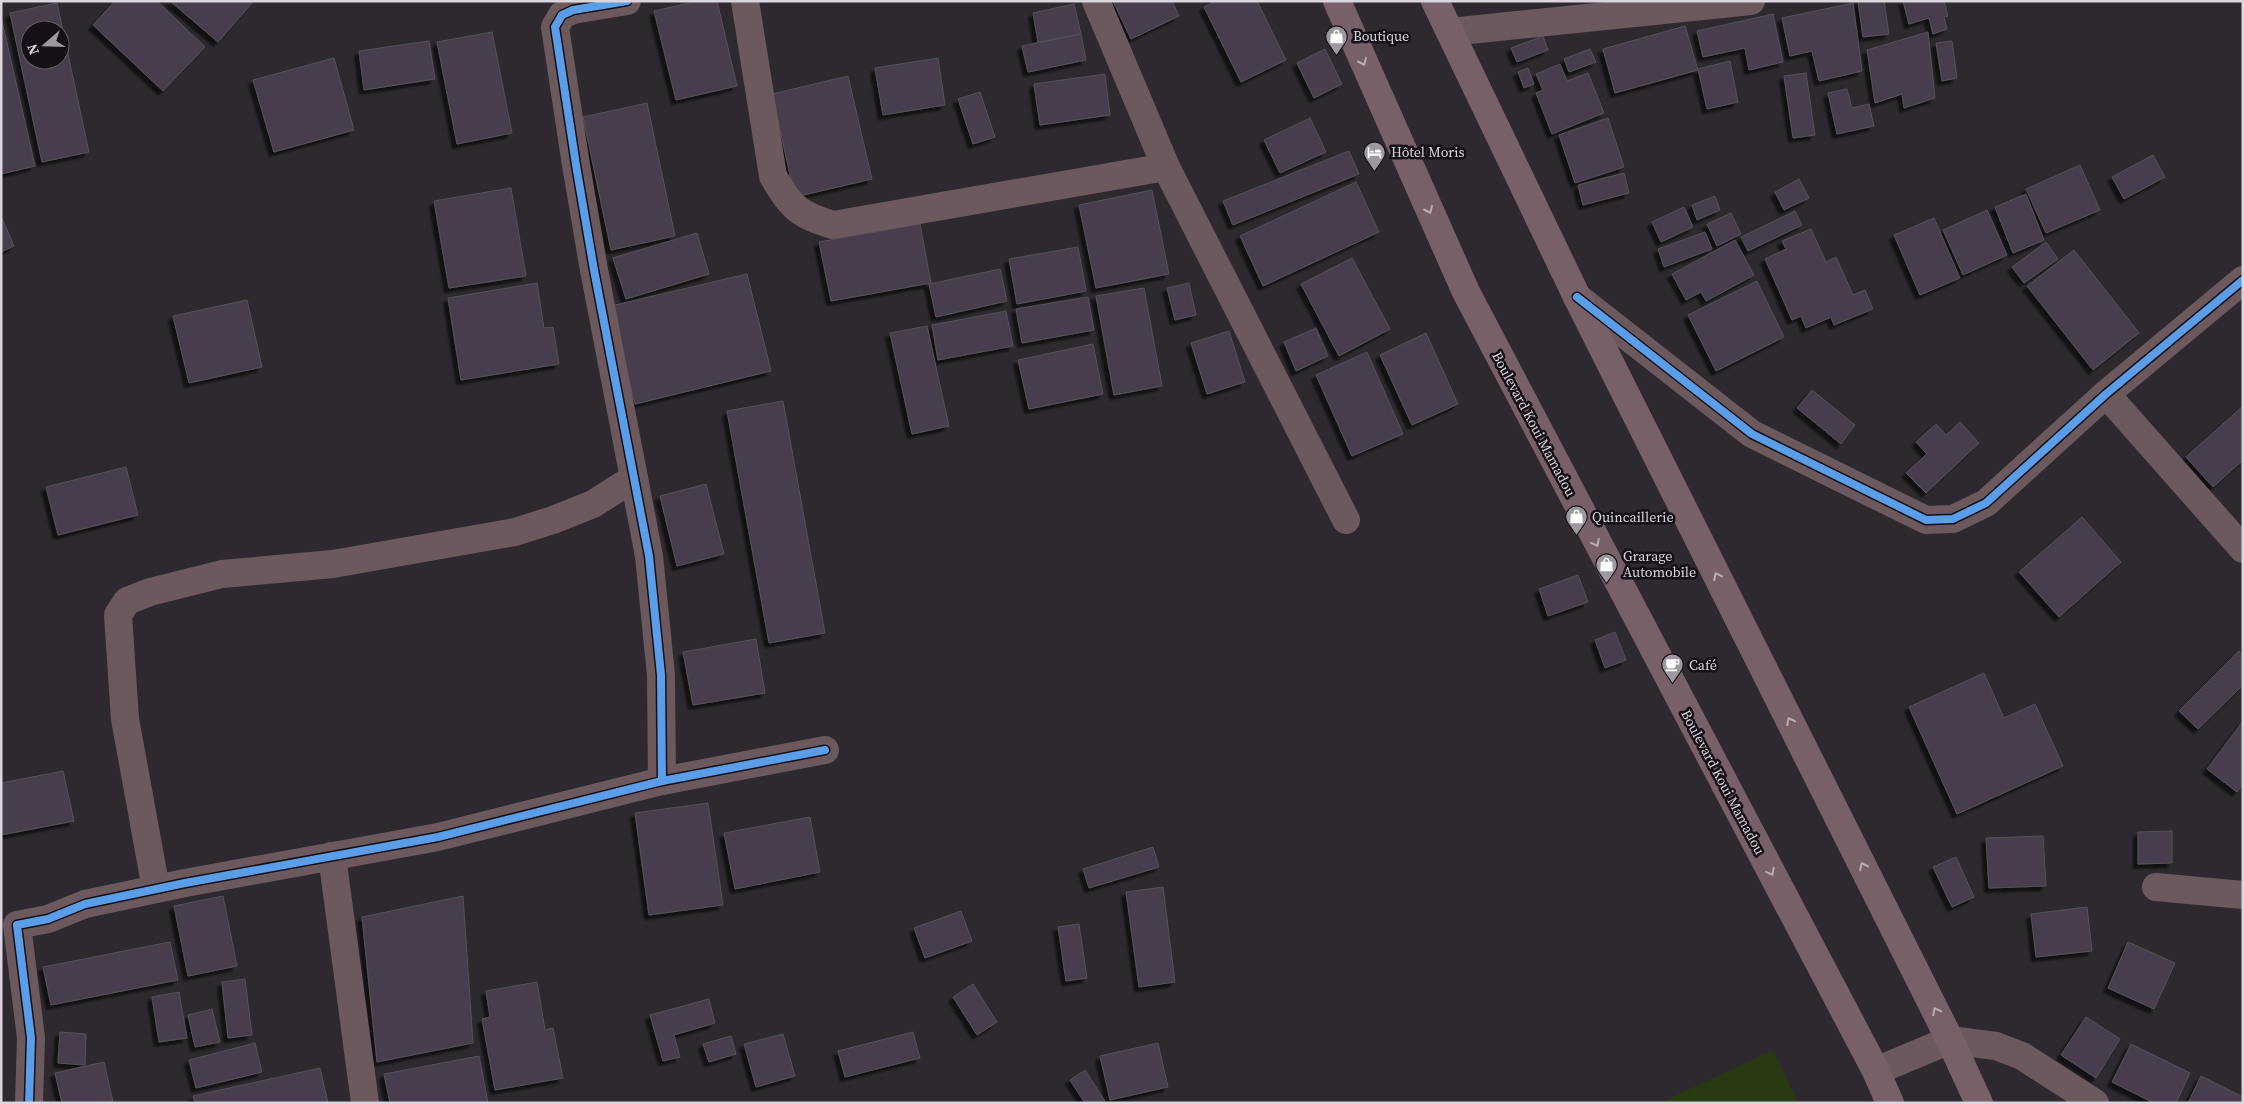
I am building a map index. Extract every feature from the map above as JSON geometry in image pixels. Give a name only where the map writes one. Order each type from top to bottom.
[{"type":"main road","name":"Boulevard Koui Mamadou","points":[[1337,1],[1466,292],[1876,1071],[1890,1103]]},
{"type":"main road","points":[[1435,1],[1577,297],[1950,1040],[1979,1103]]},
{"type":"street","points":[[628,1],[573,10],[562,15],[555,27],[579,184],[649,556],[661,675],[662,781]]},
{"type":"street","points":[[746,1],[773,176],[782,193],[795,208],[810,218],[833,226],[1166,167]]},
{"type":"street","points":[[1096,1],[1166,167],[1346,520]]},
{"type":"street","points":[[1450,32],[1751,1]]},
{"type":"street","points":[[1577,297],[1752,434],[1926,520],[1953,519],[1986,503],[2106,394],[2243,280]]},
{"type":"street","points":[[2106,394],[2243,549]]},
{"type":"street","points":[[156,889],[125,719],[118,615],[127,601],[150,592],[222,574],[334,564],[515,532],[553,520],[592,504],[634,478]]},
{"type":"street","points":[[29,1103],[31,1038],[9,925],[48,919],[85,904],[438,837],[662,781],[825,750]]},
{"type":"street","points":[[332,856],[365,1103]]},
{"type":"street","points":[[2156,887],[2243,895]]},
{"type":"street","points":[[1876,1071],[1950,1040],[1996,1046],[2022,1056],[2096,1103]]},
{"type":"green space","points":[[1773,1050],[1798,1103],[1660,1103]]},
{"type":"building","points":[[115,1],[157,1],[205,47],[163,91],[93,25]]},
{"type":"building","points":[[170,1],[250,1],[252,3],[218,42]]},
{"type":"building","points":[[698,1],[717,1],[737,86],[676,100],[654,11]]},
{"type":"building","points":[[1113,1],[1172,1],[1179,16],[1131,39]]},
{"type":"building","points":[[1216,1],[1257,1],[1286,60],[1241,82],[1204,7]]},
{"type":"building","points":[[1858,1],[1884,1],[1889,34],[1863,37]]},
{"type":"building","points":[[1903,1],[1944,1],[1948,16],[1944,17],[1947,29],[1933,34],[1929,18],[1909,24]]},
{"type":"building","points":[[57,3],[61,20],[20,20],[20,60],[10,13]]},
{"type":"building","points":[[1853,3],[1862,71],[1819,81],[1812,51],[1790,56],[1782,18]]},
{"type":"building","points":[[1074,4],[1081,34],[1038,42],[1033,13]]},
{"type":"building","points":[[1773,14],[1783,62],[1749,70],[1745,48],[1703,57],[1697,31]]},
{"type":"building","points":[[1,17],[35,166],[1,174]]},
{"type":"building","points":[[1685,26],[1698,70],[1615,93],[1603,49]]},
{"type":"building","points":[[492,32],[512,133],[457,144],[437,42]]},
{"type":"building","points":[[1928,32],[1935,98],[1904,108],[1902,94],[1875,103],[1867,50]]},
{"type":"building","points":[[1081,34],[1086,60],[1028,72],[1022,46]]},
{"type":"building","points":[[1543,36],[1548,50],[1517,62],[1511,48]]},
{"type":"building","points":[[429,41],[435,79],[364,90],[359,51]]},
{"type":"building","points":[[1952,41],[1957,78],[1942,81],[1936,43]]},
{"type":"building","points":[[1325,49],[1342,84],[1314,98],[1297,63]]},
{"type":"building","points":[[1590,49],[1596,62],[1569,72],[1564,59]]},
{"type":"building","points":[[334,58],[354,130],[274,152],[253,80]]},
{"type":"building","points":[[938,58],[945,105],[883,115],[875,68]]},
{"type":"building","points":[[1730,61],[1738,102],[1707,109],[1698,69]]},
{"type":"building","points":[[70,64],[89,152],[42,162],[22,70],[70,70]]},
{"type":"building","points":[[1560,64],[1567,81],[1588,73],[1604,113],[1552,134],[1536,93],[1543,90],[1536,74]]},
{"type":"building","points":[[1528,68],[1534,84],[1524,88],[1518,72]]},
{"type":"building","points":[[1806,73],[1815,135],[1793,138],[1784,76]]},
{"type":"building","points":[[1105,74],[1110,115],[1040,125],[1034,84]]},
{"type":"building","points":[[848,76],[872,179],[795,197],[772,94]]},
{"type":"building","points":[[1847,89],[1852,108],[1869,104],[1874,126],[1837,134],[1828,93]]},
{"type":"building","points":[[980,92],[995,137],[973,144],[958,99]]},
{"type":"building","points":[[647,103],[675,236],[611,250],[583,117]]},
{"type":"building","points":[[1310,118],[1326,152],[1280,173],[1264,140]]},
{"type":"building","points":[[1608,118],[1624,167],[1575,183],[1559,135]]},
{"type":"building","points":[[1349,151],[1359,174],[1233,225],[1223,201]]},
{"type":"building","points":[[2153,155],[2165,177],[2124,199],[2112,177]]},
{"type":"building","points":[[2080,165],[2100,210],[2046,233],[2026,189]]},
{"type":"building","points":[[1624,173],[1629,193],[1583,205],[1578,185]]},
{"type":"building","points":[[1799,179],[1809,198],[1784,210],[1775,192]]},
{"type":"building","points":[[1356,182],[1379,232],[1263,286],[1240,236]]},
{"type":"building","points":[[511,188],[526,276],[449,288],[434,201]]},
{"type":"building","points":[[1152,190],[1169,274],[1096,288],[1079,205]]},
{"type":"building","points":[[2026,194],[2044,240],[2013,253],[1995,207]]},
{"type":"building","points":[[1715,196],[1720,210],[1697,220],[1692,205]]},
{"type":"building","points":[[1684,207],[1693,227],[1661,242],[1652,222]]},
{"type":"building","points":[[1987,210],[2007,255],[1963,275],[1943,230]]},
{"type":"building","points":[[1795,211],[1802,225],[1748,251],[1741,237]]},
{"type":"building","points":[[1731,213],[1741,234],[1717,246],[1707,224]]},
{"type":"building","points":[[1,216],[14,246],[1,252]]},
{"type":"building","points":[[1934,218],[1960,278],[1920,295],[1894,235]]},
{"type":"building","points":[[920,224],[931,283],[831,301],[819,242]]},
{"type":"building","points":[[1811,229],[1826,262],[1836,257],[1853,295],[1865,290],[1873,309],[1834,325],[1831,317],[1806,328],[1801,316],[1792,320],[1765,259],[1786,249],[1782,241]]},
{"type":"building","points":[[1705,232],[1712,249],[1664,267],[1658,249]]},
{"type":"building","points":[[697,233],[709,274],[626,299],[613,258]]},
{"type":"building","points":[[1735,240],[1754,275],[1706,301],[1701,292],[1686,300],[1672,274]]},
{"type":"building","points":[[2046,242],[2058,259],[2024,283],[2012,267]]},
{"type":"building","points":[[1078,247],[1086,291],[1017,304],[1009,259]]},
{"type":"building","points":[[2074,250],[2139,333],[2093,370],[2027,286]]},
{"type":"building","points":[[1352,258],[1390,329],[1339,356],[1301,284]]},
{"type":"building","points":[[1000,269],[1007,301],[936,317],[929,284]]},
{"type":"building","points":[[747,274],[771,371],[635,404],[611,306]]},
{"type":"building","points":[[1757,281],[1784,337],[1716,371],[1688,315]]},
{"type":"building","points":[[537,283],[544,328],[553,327],[559,364],[461,380],[448,298]]},
{"type":"building","points":[[1189,283],[1196,315],[1175,320],[1167,288]]},
{"type":"building","points":[[1144,288],[1162,386],[1114,395],[1096,296]]},
{"type":"building","points":[[1088,297],[1094,330],[1022,343],[1016,309]]},
{"type":"building","points":[[247,300],[262,367],[189,383],[173,316]]},
{"type":"building","points":[[1006,311],[1013,346],[938,360],[932,325]]},
{"type":"building","points":[[927,326],[949,426],[912,434],[890,333]]},
{"type":"building","points":[[1316,328],[1328,356],[1296,371],[1284,342]]},
{"type":"building","points":[[1229,331],[1245,382],[1207,394],[1191,343]]},
{"type":"building","points":[[1426,333],[1458,404],[1412,425],[1380,355]]},
{"type":"building","points":[[1093,344],[1103,394],[1029,409],[1018,360]]},
{"type":"building","points":[[1367,352],[1403,434],[1352,456],[1316,375]]},
{"type":"building","points":[[1812,390],[1855,425],[1841,444],[1797,408]]},
{"type":"building","points":[[783,401],[825,633],[769,643],[727,411]]},
{"type":"building","points":[[2243,406],[2243,460],[2213,487],[2186,457]]},
{"type":"building","points":[[1960,422],[1979,443],[1926,493],[1906,473],[1927,454],[1916,442],[1936,424],[1946,435]]},
{"type":"building","points":[[126,467],[138,515],[58,535],[46,487]]},
{"type":"building","points":[[706,484],[724,554],[677,566],[660,496]]},
{"type":"building","points":[[2082,517],[2121,562],[2059,617],[2019,572]]},
{"type":"building","points":[[1578,575],[1588,602],[1548,616],[1539,589]]},
{"type":"building","points":[[1615,632],[1626,660],[1605,668],[1595,640]]},
{"type":"building","points":[[756,639],[765,693],[693,705],[683,652]]},
{"type":"building","points":[[2239,651],[2243,655],[2243,685],[2198,729],[2179,711]]},
{"type":"building","points":[[1984,673],[2004,718],[2035,704],[2063,766],[1957,814],[1909,707]]},
{"type":"building","points":[[2243,721],[2243,784],[2237,792],[2207,769]]},
{"type":"building","points":[[63,771],[74,821],[1,835],[1,783]]},
{"type":"building","points":[[708,803],[723,905],[649,915],[635,813]]},
{"type":"building","points":[[810,817],[820,872],[735,889],[724,833]]},
{"type":"building","points":[[2172,831],[2172,863],[2138,864],[2138,832]]},
{"type":"building","points":[[2043,836],[2046,886],[1989,888],[1986,838]]},
{"type":"building","points":[[1153,847],[1159,867],[1089,888],[1083,869]]},
{"type":"building","points":[[1956,857],[1974,897],[1952,907],[1933,867]]},
{"type":"building","points":[[1163,887],[1175,982],[1139,987],[1126,892]]},
{"type":"building","points":[[223,896],[237,966],[188,976],[174,906]]},
{"type":"building","points":[[463,896],[473,1043],[377,1062],[362,917]]},
{"type":"building","points":[[2087,907],[2092,951],[2036,957],[2031,914]]},
{"type":"building","points":[[961,911],[972,941],[925,958],[914,928]]},
{"type":"building","points":[[1079,924],[1087,978],[1066,981],[1058,927]]},
{"type":"building","points":[[170,942],[178,980],[51,1005],[43,967]]},
{"type":"building","points":[[2128,942],[2175,963],[2154,1009],[2108,988]]},
{"type":"building","points":[[245,979],[252,1035],[228,1038],[222,982]]},
{"type":"building","points":[[537,982],[545,1030],[553,1028],[563,1078],[495,1090],[482,1019],[490,1017],[486,991]]},
{"type":"building","points":[[973,984],[997,1022],[977,1035],[953,997]]},
{"type":"building","points":[[179,992],[187,1038],[159,1042],[152,997]]},
{"type":"building","points":[[709,999],[715,1023],[674,1035],[680,1057],[663,1061],[650,1015]]},
{"type":"building","points":[[212,1009],[220,1042],[195,1047],[188,1015]]},
{"type":"building","points":[[2086,1017],[2120,1039],[2096,1078],[2061,1055]]},
{"type":"building","points":[[60,1032],[86,1034],[85,1065],[58,1063]]},
{"type":"building","points":[[913,1032],[920,1058],[845,1077],[838,1051]]},
{"type":"building","points":[[783,1034],[795,1076],[756,1087],[744,1044]]},
{"type":"building","points":[[731,1036],[736,1054],[709,1062],[703,1044]]},
{"type":"building","points":[[255,1043],[262,1072],[196,1088],[189,1060]]},
{"type":"building","points":[[1158,1043],[1168,1087],[1110,1100],[1100,1056]]},
{"type":"building","points":[[2131,1044],[2190,1073],[2176,1103],[2154,1103],[2112,1082]]},
{"type":"building","points":[[479,1056],[488,1103],[390,1103],[384,1074]]},
{"type":"building","points":[[104,1062],[113,1102],[62,1103],[55,1073]]},
{"type":"building","points":[[320,1068],[328,1103],[195,1103],[193,1096]]},
{"type":"building","points":[[1085,1070],[1106,1103],[1085,1103],[1070,1080]]},
{"type":"building","points":[[2201,1076],[2243,1097],[2243,1103],[2188,1103]]},
{"type":"cycle path","points":[[627,1],[573,10],[562,15],[555,27],[594,270],[649,556],[661,675],[662,781]]},
{"type":"cycle path","points":[[1577,297],[1752,434],[1926,520],[1953,519],[1986,503],[2106,394],[2243,280]]},
{"type":"cycle path","points":[[29,1103],[31,1038],[17,925],[48,919],[85,904],[185,883],[438,837],[662,781],[825,750]]},
{"type":"place","name":"Boutique","points":[[1337,55]]},
{"type":"place","name":"Hôtel Moris","points":[[1375,171]]},
{"type":"place","name":"Quincaillerie","points":[[1576,536]]},
{"type":"place","name":"Grarage Automobile","points":[[1607,583]]},
{"type":"place","name":"Café","points":[[1673,684]]}]
